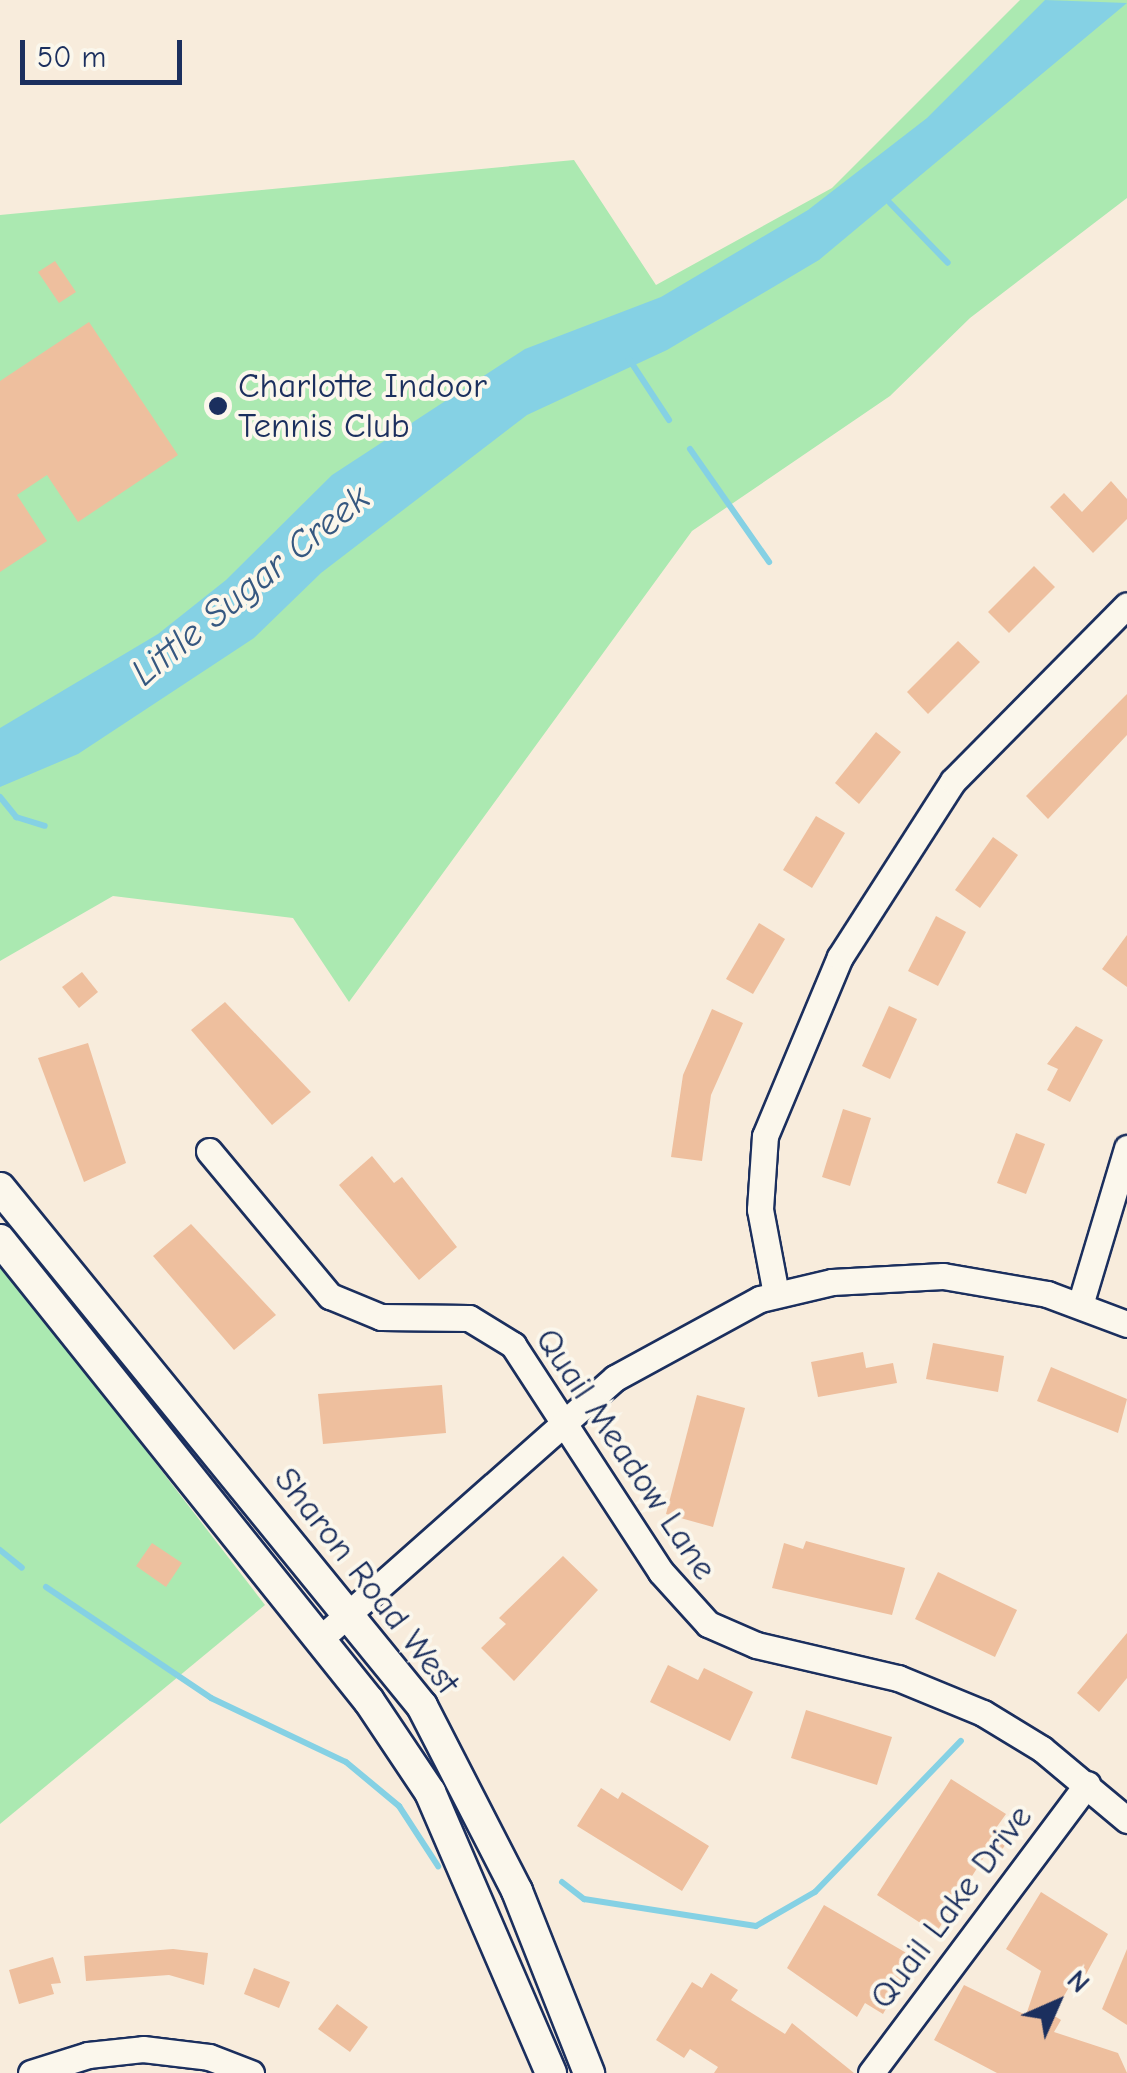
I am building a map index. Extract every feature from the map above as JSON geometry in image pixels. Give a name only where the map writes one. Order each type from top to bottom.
[{"type":"main road","name":"Sharon Road West","points":[[0,1188],[422,1706],[464,1778],[588,2073]]},
{"type":"main road","name":"Sharon Road West","points":[[0,1240],[320,1638],[430,1792],[550,2073]]},
{"type":"street","points":[[776,1294],[760,1209],[765,1136],[840,957],[953,781],[1127,605]]},
{"type":"street","points":[[1080,1305],[1127,1148]]},
{"type":"street","name":"Quail Meadow Lane","points":[[210,1151],[330,1296],[381,1317],[457,1315],[492,1328],[531,1366],[661,1572],[708,1624],[756,1645],[927,1688],[983,1712],[1087,1784],[1127,1820]]},
{"type":"street","points":[[320,1638],[566,1420],[661,1346],[776,1294],[886,1276],[943,1276],[1080,1305],[1127,1324]]},
{"type":"street","name":"Quail Lake Drive","points":[[871,2073],[1087,1784]]},
{"type":"street","points":[[31,2073],[88,2054],[143,2049],[209,2057],[250,2073]]},
{"type":"green space","points":[[1020,0],[1127,0],[1127,198],[970,318],[890,396],[692,531],[349,1002],[293,918],[113,896],[0,961],[0,215],[574,160],[656,285],[832,188]]},
{"type":"green space","points":[[0,1261],[265,1605],[0,1824]]},
{"type":"water","name":"Little Sugar Creek","points":[[1045,0],[1127,3],[819,260],[667,350],[527,415],[321,573],[254,638],[78,754],[0,787],[0,728],[158,634],[226,580],[332,475],[525,349],[661,297],[808,210],[927,118]]},
{"type":"building","points":[[55,261],[76,292],[59,303],[38,272]]},
{"type":"building","points":[[89,322],[178,455],[78,522],[47,475],[17,495],[47,541],[0,572],[0,381]]},
{"type":"building","points":[[1111,481],[1127,499],[1127,519],[1093,553],[1050,507],[1064,493],[1082,512]]},
{"type":"building","points":[[1034,566],[1055,587],[1009,633],[988,612]]},
{"type":"building","points":[[958,641],[980,662],[928,714],[907,692]]},
{"type":"building","points":[[1127,694],[1127,735],[1048,819],[1026,796]]},
{"type":"building","points":[[876,732],[901,752],[859,804],[835,783]]},
{"type":"building","points":[[816,816],[845,833],[812,888],[783,870]]},
{"type":"building","points":[[993,837],[1018,855],[980,908],[955,890]]},
{"type":"building","points":[[936,916],[966,932],[938,986],[908,971]]},
{"type":"building","points":[[759,923],[785,939],[753,994],[726,979]]},
{"type":"building","points":[[1127,935],[1127,987],[1102,969]]},
{"type":"building","points":[[82,972],[98,992],[79,1008],[62,987]]},
{"type":"building","points":[[225,1002],[311,1092],[272,1125],[191,1030]]},
{"type":"building","points":[[889,1006],[917,1019],[890,1079],[862,1066]]},
{"type":"building","points":[[712,1009],[743,1023],[711,1095],[702,1161],[671,1157],[683,1075]]},
{"type":"building","points":[[1076,1026],[1103,1040],[1070,1102],[1047,1090],[1058,1069],[1047,1064]]},
{"type":"building","points":[[88,1043],[126,1163],[84,1182],[38,1058]]},
{"type":"building","points":[[843,1109],[871,1118],[850,1186],[822,1177]]},
{"type":"building","points":[[1016,1133],[1045,1144],[1026,1194],[997,1183]]},
{"type":"building","points":[[372,1156],[394,1183],[402,1177],[457,1247],[419,1280],[339,1185]]},
{"type":"building","points":[[191,1224],[276,1315],[234,1350],[153,1256]]},
{"type":"building","points":[[933,1343],[1004,1356],[998,1392],[926,1379]]},
{"type":"building","points":[[863,1352],[866,1368],[893,1363],[897,1383],[818,1397],[811,1362]]},
{"type":"building","points":[[1051,1367],[1127,1399],[1118,1433],[1037,1401]]},
{"type":"building","points":[[442,1385],[446,1433],[323,1444],[318,1394]]},
{"type":"building","points":[[697,1395],[745,1408],[713,1527],[666,1514]]},
{"type":"building","points":[[806,1541],[905,1568],[892,1615],[772,1588],[784,1543],[803,1549]]},
{"type":"building","points":[[152,1543],[182,1563],[166,1587],[136,1566]]},
{"type":"building","points":[[563,1556],[598,1590],[514,1681],[481,1648],[506,1624],[499,1618]]},
{"type":"building","points":[[938,1572],[1017,1610],[995,1657],[915,1619]]},
{"type":"building","points":[[1127,1633],[1127,1678],[1099,1712],[1077,1693]]},
{"type":"building","points":[[668,1665],[698,1680],[704,1668],[753,1692],[730,1741],[650,1702]]},
{"type":"building","points":[[806,1710],[892,1737],[877,1785],[791,1758]]},
{"type":"building","points":[[951,1779],[1006,1814],[996,1828],[1010,1837],[995,1861],[986,1854],[936,1933],[877,1895]]},
{"type":"building","points":[[601,1788],[618,1799],[622,1792],[709,1846],[682,1891],[577,1826]]},
{"type":"building","points":[[1041,1892],[1108,1934],[1079,1987],[1072,1982],[1053,2015],[1061,2020],[1054,2032],[1118,2053],[1127,2073],[997,2073],[934,2040],[964,1985],[1026,2015],[1041,1971],[1006,1949]]},
{"type":"building","points":[[824,1905],[915,1958],[883,2014],[865,2003],[857,2017],[787,1968]]},
{"type":"building","points":[[173,1949],[208,1953],[204,1985],[169,1975],[86,1981],[84,1956]]},
{"type":"building","points":[[1127,1949],[1127,2025],[1102,2009]]},
{"type":"building","points":[[53,1957],[61,1983],[51,1984],[54,1994],[19,2004],[9,1970]]},
{"type":"building","points":[[254,1968],[290,1982],[279,2008],[244,1994]]},
{"type":"building","points":[[711,1973],[738,1990],[731,2000],[785,2034],[792,2023],[854,2073],[714,2073],[718,2067],[690,2049],[684,2058],[656,2040],[692,1982],[702,1988]]},
{"type":"building","points":[[337,2004],[368,2027],[350,2052],[318,2029]]},
{"type":"waterway","points":[[890,203],[948,263]]},
{"type":"waterway","points":[[629,359],[669,420]]},
{"type":"waterway","points":[[690,449],[769,562]]},
{"type":"waterway","points":[[0,797],[16,817],[45,826]]},
{"type":"waterway","points":[[0,1550],[22,1568]]},
{"type":"waterway","points":[[46,1587],[211,1698],[346,1762],[399,1806],[438,1866]]},
{"type":"waterway","points":[[562,1882],[584,1899],[756,1926],[815,1892],[961,1741]]},
{"type":"place","name":"Charlotte Indoor Tennis Club","points":[[218,406]]}]
